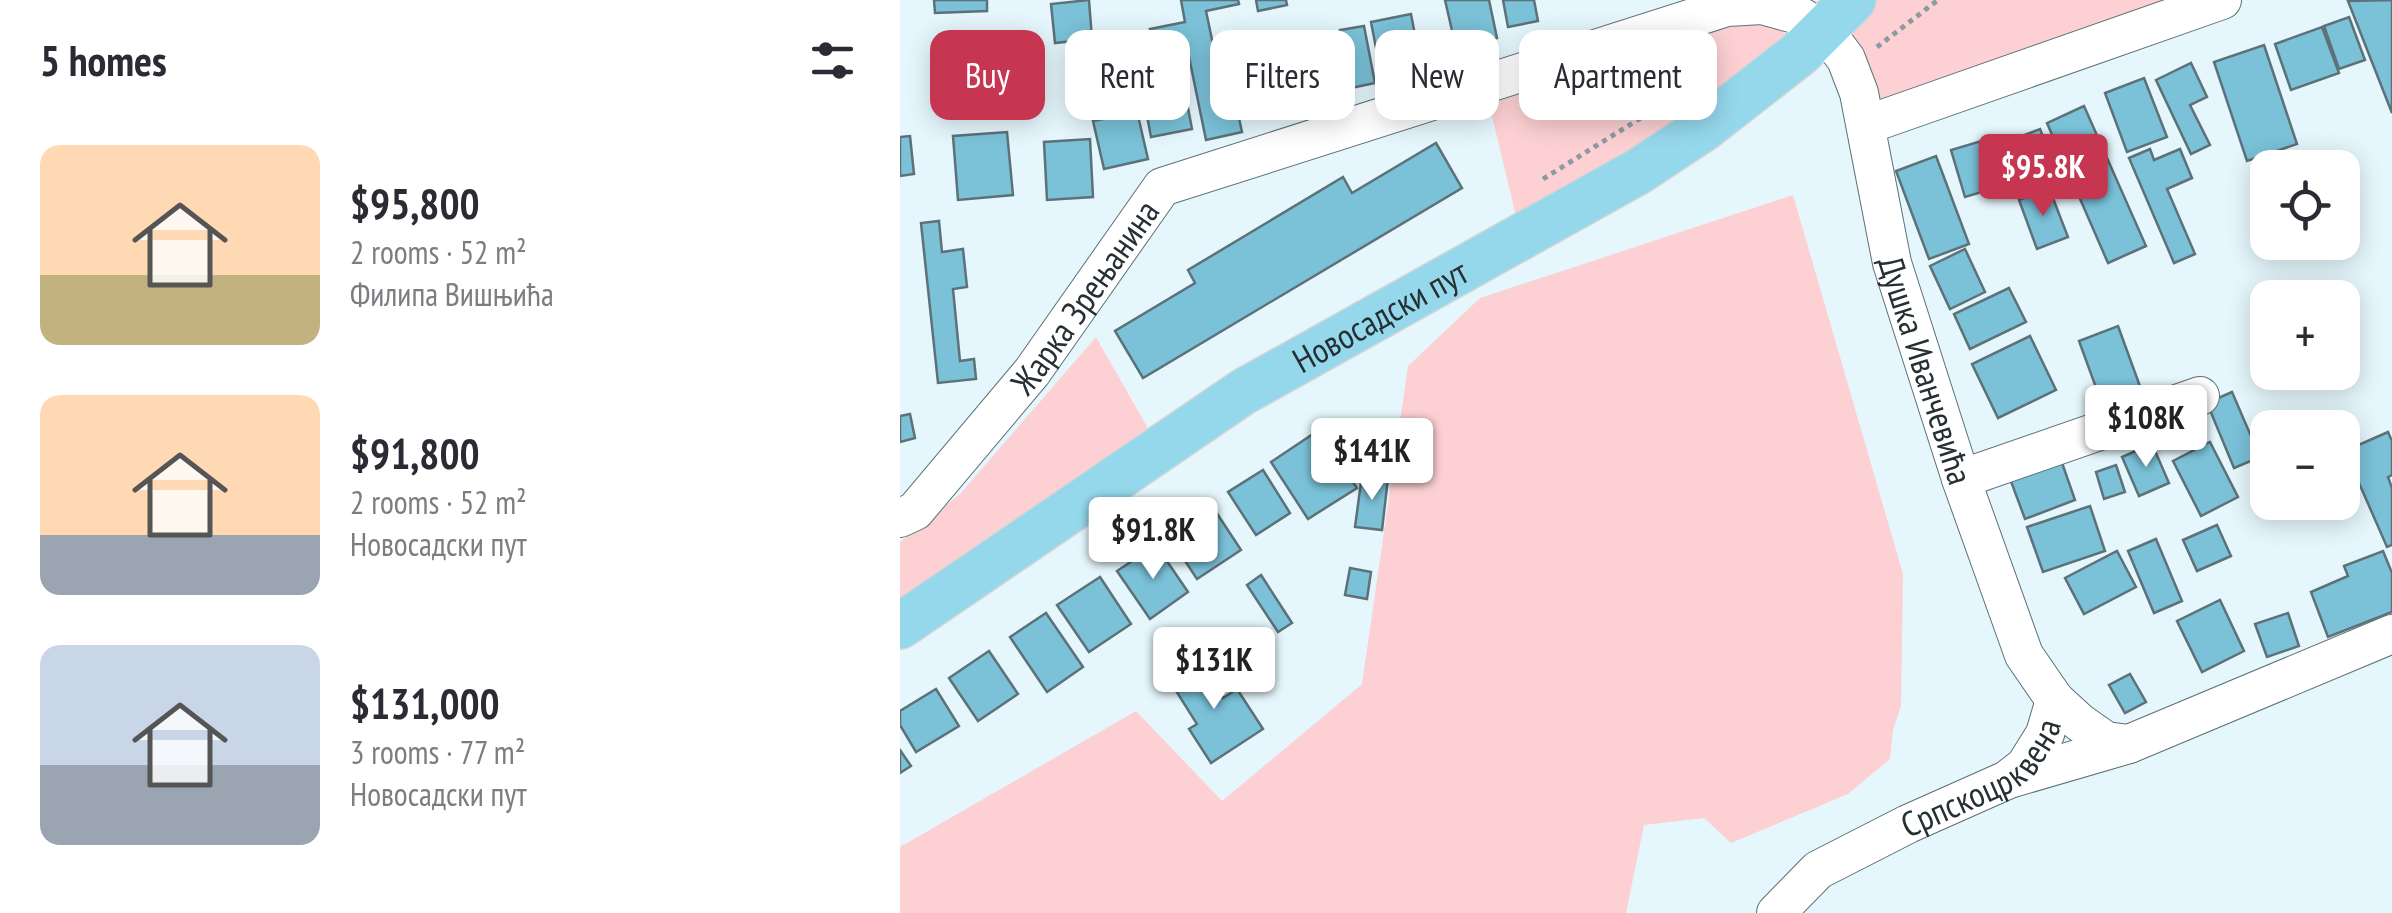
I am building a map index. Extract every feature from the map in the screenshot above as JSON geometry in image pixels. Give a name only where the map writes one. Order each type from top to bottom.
[{"type":"main road","name":"Новосадски пут","points":[[900,626],[1244,392],[1639,171],[1704,128],[1839,15]]},
{"type":"street","points":[[1866,125],[2222,0]]},
{"type":"street","name":"Жарка Зрењанина","points":[[900,518],[915,511],[1032,372],[1162,187],[1727,7],[1762,5],[1839,15]]},
{"type":"street","name":"Душка Иванчевића","points":[[1839,15],[1866,125],[1892,263],[1961,479],[2024,655],[2055,700]]},
{"type":"street","points":[[1961,479],[2200,396]]},
{"type":"street","points":[[2007,780],[2130,744],[2392,634]]},
{"type":"street","name":"Српскоцрквена","points":[[1776,913],[1818,870],[2007,780],[2026,766],[2045,734],[2055,700],[2106,741],[2130,744]]},
{"type":"path","points":[[1851,68],[1938,0]]},
{"type":"shaded area","points":[[1852,0],[2222,0],[1866,125],[1846,59]]},
{"type":"shaded area","points":[[1761,21],[1792,37],[1717,93],[1715,30]]},
{"type":"shaded area","points":[[1519,94],[1519,120],[1681,120],[1517,220],[1493,120],[1499,120],[1499,101]]},
{"type":"shaded area","points":[[1793,195],[1903,574],[1901,706],[1890,759],[1848,794],[1731,843],[1704,818],[1644,825],[1626,913],[900,913],[900,847],[1136,711],[1222,801],[1362,684],[1408,366],[1480,298]]},
{"type":"shaded area","points":[[1096,337],[1153,437],[900,603],[900,542],[960,494]]},
{"type":"building","points":[[934,0],[987,0],[987,11],[935,13]]},
{"type":"building","points":[[1089,0],[1091,30],[1065,30],[1065,42],[1055,43],[1051,4]]},
{"type":"building","points":[[1181,0],[1238,0],[1239,4],[1206,11],[1210,30],[1210,120],[1239,120],[1242,132],[1206,140],[1190,62],[1190,30],[1150,30],[1185,22]]},
{"type":"building","points":[[1256,0],[1286,0],[1287,5],[1258,11]]},
{"type":"building","points":[[1445,0],[1489,0],[1495,30],[1452,30]]},
{"type":"building","points":[[1503,0],[1534,0],[1538,21],[1508,27]]},
{"type":"building","points":[[2392,0],[2392,113],[2348,1]]},
{"type":"building","points":[[1411,14],[1414,30],[1375,30],[1375,43],[1371,22]]},
{"type":"building","points":[[2349,17],[2365,60],[2339,69],[2324,26]]},
{"type":"building","points":[[1364,26],[1375,83],[1355,87],[1355,30],[1340,30]]},
{"type":"building","points":[[2322,27],[2339,73],[2291,90],[2275,44]]},
{"type":"building","points":[[2264,45],[2297,144],[2279,150],[2250,150],[2247,161],[2214,62]]},
{"type":"building","points":[[2191,63],[2207,97],[2190,105],[2210,145],[2191,154],[2156,80]]},
{"type":"building","points":[[2144,78],[2167,137],[2127,152],[2105,93]]},
{"type":"building","points":[[2084,106],[2146,246],[2108,263],[2047,123]]},
{"type":"building","points":[[1190,118],[1192,129],[1151,137],[1148,120]]},
{"type":"building","points":[[1139,120],[1148,159],[1104,169],[1093,121]]},
{"type":"building","points":[[2040,129],[2059,179],[2020,194],[2001,144]]},
{"type":"building","points":[[1007,132],[1013,195],[958,200],[953,136]]},
{"type":"building","points":[[910,136],[914,174],[900,176],[900,137]]},
{"type":"building","points":[[1090,139],[1093,197],[1047,200],[1044,142]]},
{"type":"building","points":[[1988,139],[2002,186],[1965,197],[1951,150]]},
{"type":"building","points":[[1436,143],[1462,188],[1143,378],[1115,331],[1195,283],[1188,270],[1343,177],[1352,193]]},
{"type":"building","points":[[2150,149],[2154,160],[2180,149],[2192,178],[2167,189],[2195,254],[2174,263],[2129,158]]},
{"type":"building","points":[[1936,156],[1969,244],[1929,259],[1896,171]]},
{"type":"building","points":[[2049,188],[2068,237],[2037,249],[2019,200]]},
{"type":"building","points":[[939,221],[942,252],[963,249],[967,287],[953,289],[960,361],[974,359],[976,379],[938,383],[921,223]]},
{"type":"building","points":[[1965,249],[1985,292],[1950,309],[1930,266]]},
{"type":"building","points":[[2009,288],[2026,322],[1970,349],[1954,314]]},
{"type":"building","points":[[2118,326],[2145,400],[2106,415],[2079,341]]},
{"type":"building","points":[[2030,336],[2056,390],[1998,418],[1972,364]]},
{"type":"building","points":[[2232,392],[2250,434],[2250,461],[2234,468],[2207,403]]},
{"type":"building","points":[[910,414],[915,438],[900,442],[900,416]]},
{"type":"building","points":[[1319,430],[1357,488],[1308,519],[1271,462]]},
{"type":"building","points":[[2388,432],[2392,441],[2392,475],[2388,477],[2392,488],[2392,545],[2387,547],[2360,485],[2360,444]]},
{"type":"building","points":[[2210,442],[2238,497],[2201,516],[2173,461]]},
{"type":"building","points":[[2152,444],[2169,483],[2139,496],[2122,457]]},
{"type":"building","points":[[2060,457],[2075,500],[2025,519],[2009,476]]},
{"type":"building","points":[[2116,465],[2125,492],[2104,499],[2096,472]]},
{"type":"building","points":[[1263,470],[1290,513],[1256,535],[1228,492]]},
{"type":"building","points":[[1362,475],[1388,478],[1382,530],[1355,527]]},
{"type":"building","points":[[2090,506],[2105,551],[2043,572],[2027,527]]},
{"type":"building","points":[[1214,509],[1241,550],[1197,579],[1170,538]]},
{"type":"building","points":[[2217,525],[2231,556],[2197,571],[2183,540]]},
{"type":"building","points":[[2156,539],[2182,601],[2154,613],[2128,551]]},
{"type":"building","points":[[1156,545],[1188,592],[1150,619],[1117,571]]},
{"type":"building","points":[[2117,551],[2136,587],[2084,614],[2065,578]]},
{"type":"building","points":[[2383,551],[2392,573],[2392,612],[2328,637],[2311,592],[2348,576],[2344,566]]},
{"type":"building","points":[[1350,568],[1371,572],[1367,599],[1345,595]]},
{"type":"building","points":[[1261,575],[1292,623],[1278,632],[1247,585]]},
{"type":"building","points":[[1100,577],[1131,624],[1089,652],[1057,605]]},
{"type":"building","points":[[2220,600],[2244,651],[2202,672],[2177,621]]},
{"type":"building","points":[[1046,613],[1083,667],[1047,692],[1010,637]]},
{"type":"building","points":[[2288,613],[2299,646],[2267,657],[2255,624]]},
{"type":"building","points":[[989,651],[1018,694],[978,721],[949,678]]},
{"type":"building","points":[[1197,659],[1223,698],[1237,689],[1263,729],[1211,763],[1189,729],[1197,724],[1168,678]]},
{"type":"building","points":[[2130,674],[2146,702],[2125,713],[2109,685]]},
{"type":"building","points":[[936,689],[959,726],[916,752],[900,725],[900,711]]},
{"type":"building","points":[[900,750],[911,766],[900,773]]}]
